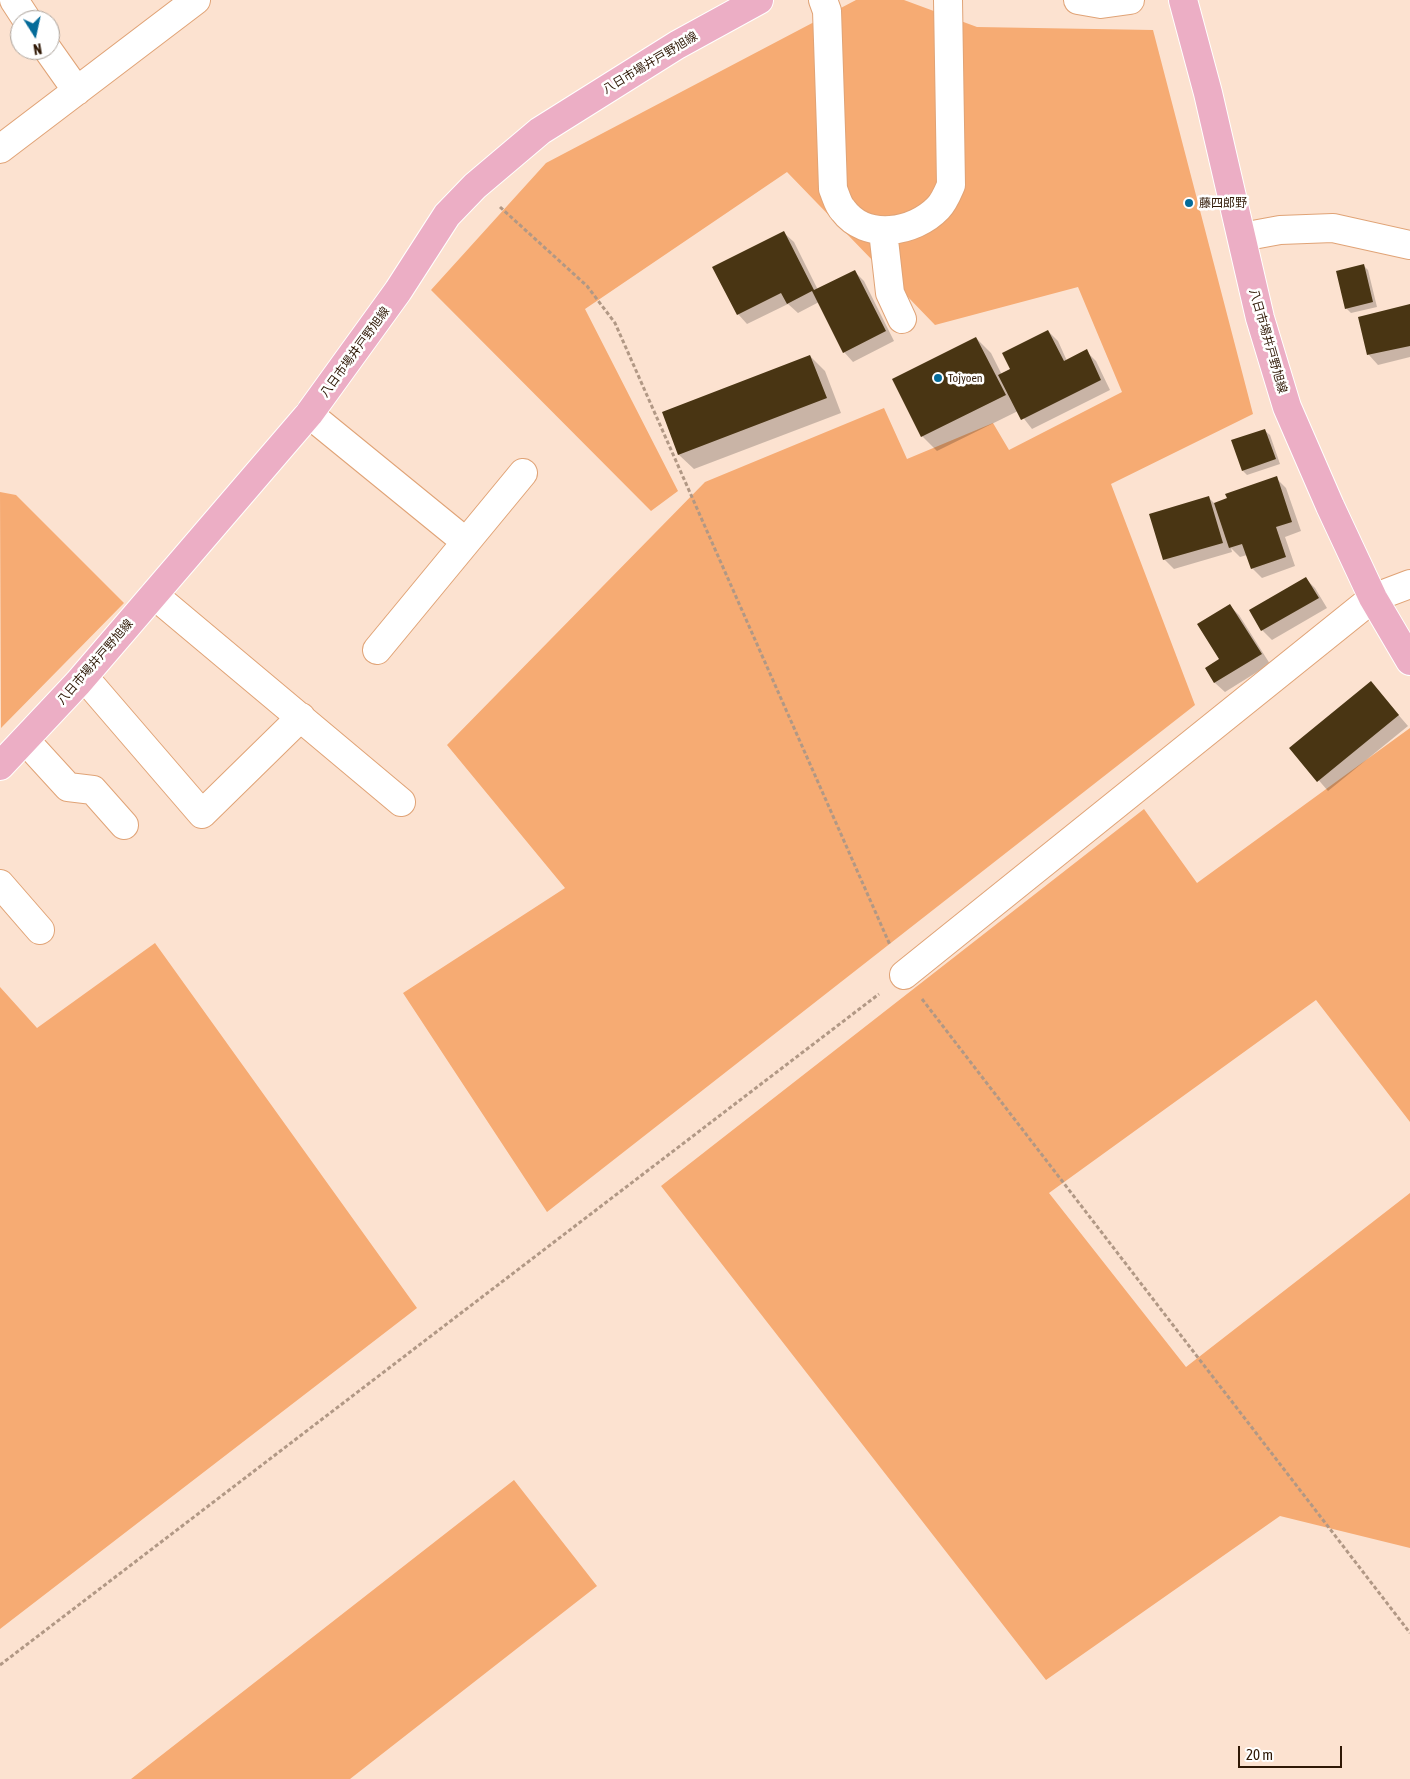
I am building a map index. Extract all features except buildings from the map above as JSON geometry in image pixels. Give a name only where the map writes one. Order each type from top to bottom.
[{"type":"main road","name":"八日市場井戸野旭線","points":[[0,766],[84,677],[309,414],[398,291],[447,215],[475,186],[540,131],[678,45],[759,0]]},
{"type":"main road","name":"八日市場井戸野旭線","points":[[1183,0],[1208,93],[1260,318],[1287,407],[1373,598],[1410,661]]},
{"type":"street","points":[[0,149],[196,0]]},
{"type":"street","points":[[823,0],[827,11],[833,189],[843,210],[866,228],[883,231],[916,225],[939,207],[951,185],[948,0]]},
{"type":"street","points":[[1078,0],[1101,4],[1130,0]]},
{"type":"street","points":[[55,60],[77,91]]},
{"type":"street","points":[[1242,237],[1280,230],[1333,228],[1410,245]]},
{"type":"street","points":[[883,231],[890,293],[902,319]]},
{"type":"street","points":[[309,414],[466,542]]},
{"type":"street","points":[[377,650],[523,473]]},
{"type":"street","points":[[904,975],[1373,598],[1410,584]]},
{"type":"street","points":[[154,595],[401,802]]},
{"type":"street","points":[[84,677],[202,814],[301,717]]},
{"type":"street","points":[[25,740],[68,787],[92,790],[124,825]]},
{"type":"street","points":[[0,884],[40,930]]},
{"type":"path","points":[[475,186],[587,286],[615,322],[904,975],[1410,1633]]},
{"type":"path","points":[[0,1666],[904,975]]},
{"type":"shaded area","points":[[856,0],[904,0],[977,27],[1153,30],[1253,414],[1111,484],[1195,705],[547,1212],[403,993],[565,888],[447,745],[705,482],[884,408],[907,459],[993,423],[1009,450],[1122,392],[1078,287],[935,325],[787,172],[585,309],[678,491],[651,511],[431,290],[546,163]]},
{"type":"shaded area","points":[[0,492],[16,495],[124,603],[1,728]]},
{"type":"shaded area","points":[[1410,728],[1410,1122],[1316,1000],[1049,1193],[1186,1367],[1410,1193],[1410,1548],[1280,1516],[1046,1680],[661,1186],[1144,809],[1197,883]]},
{"type":"shaded area","points":[[155,943],[417,1308],[0,1629],[0,987],[37,1028]]},
{"type":"shaded area","points":[[514,1480],[597,1586],[350,1779],[131,1779]]},
{"type":"place","name":"藤四郎野","points":[[1189,203]]},
{"type":"place","name":"Tojyoen","points":[[938,378]]}]
